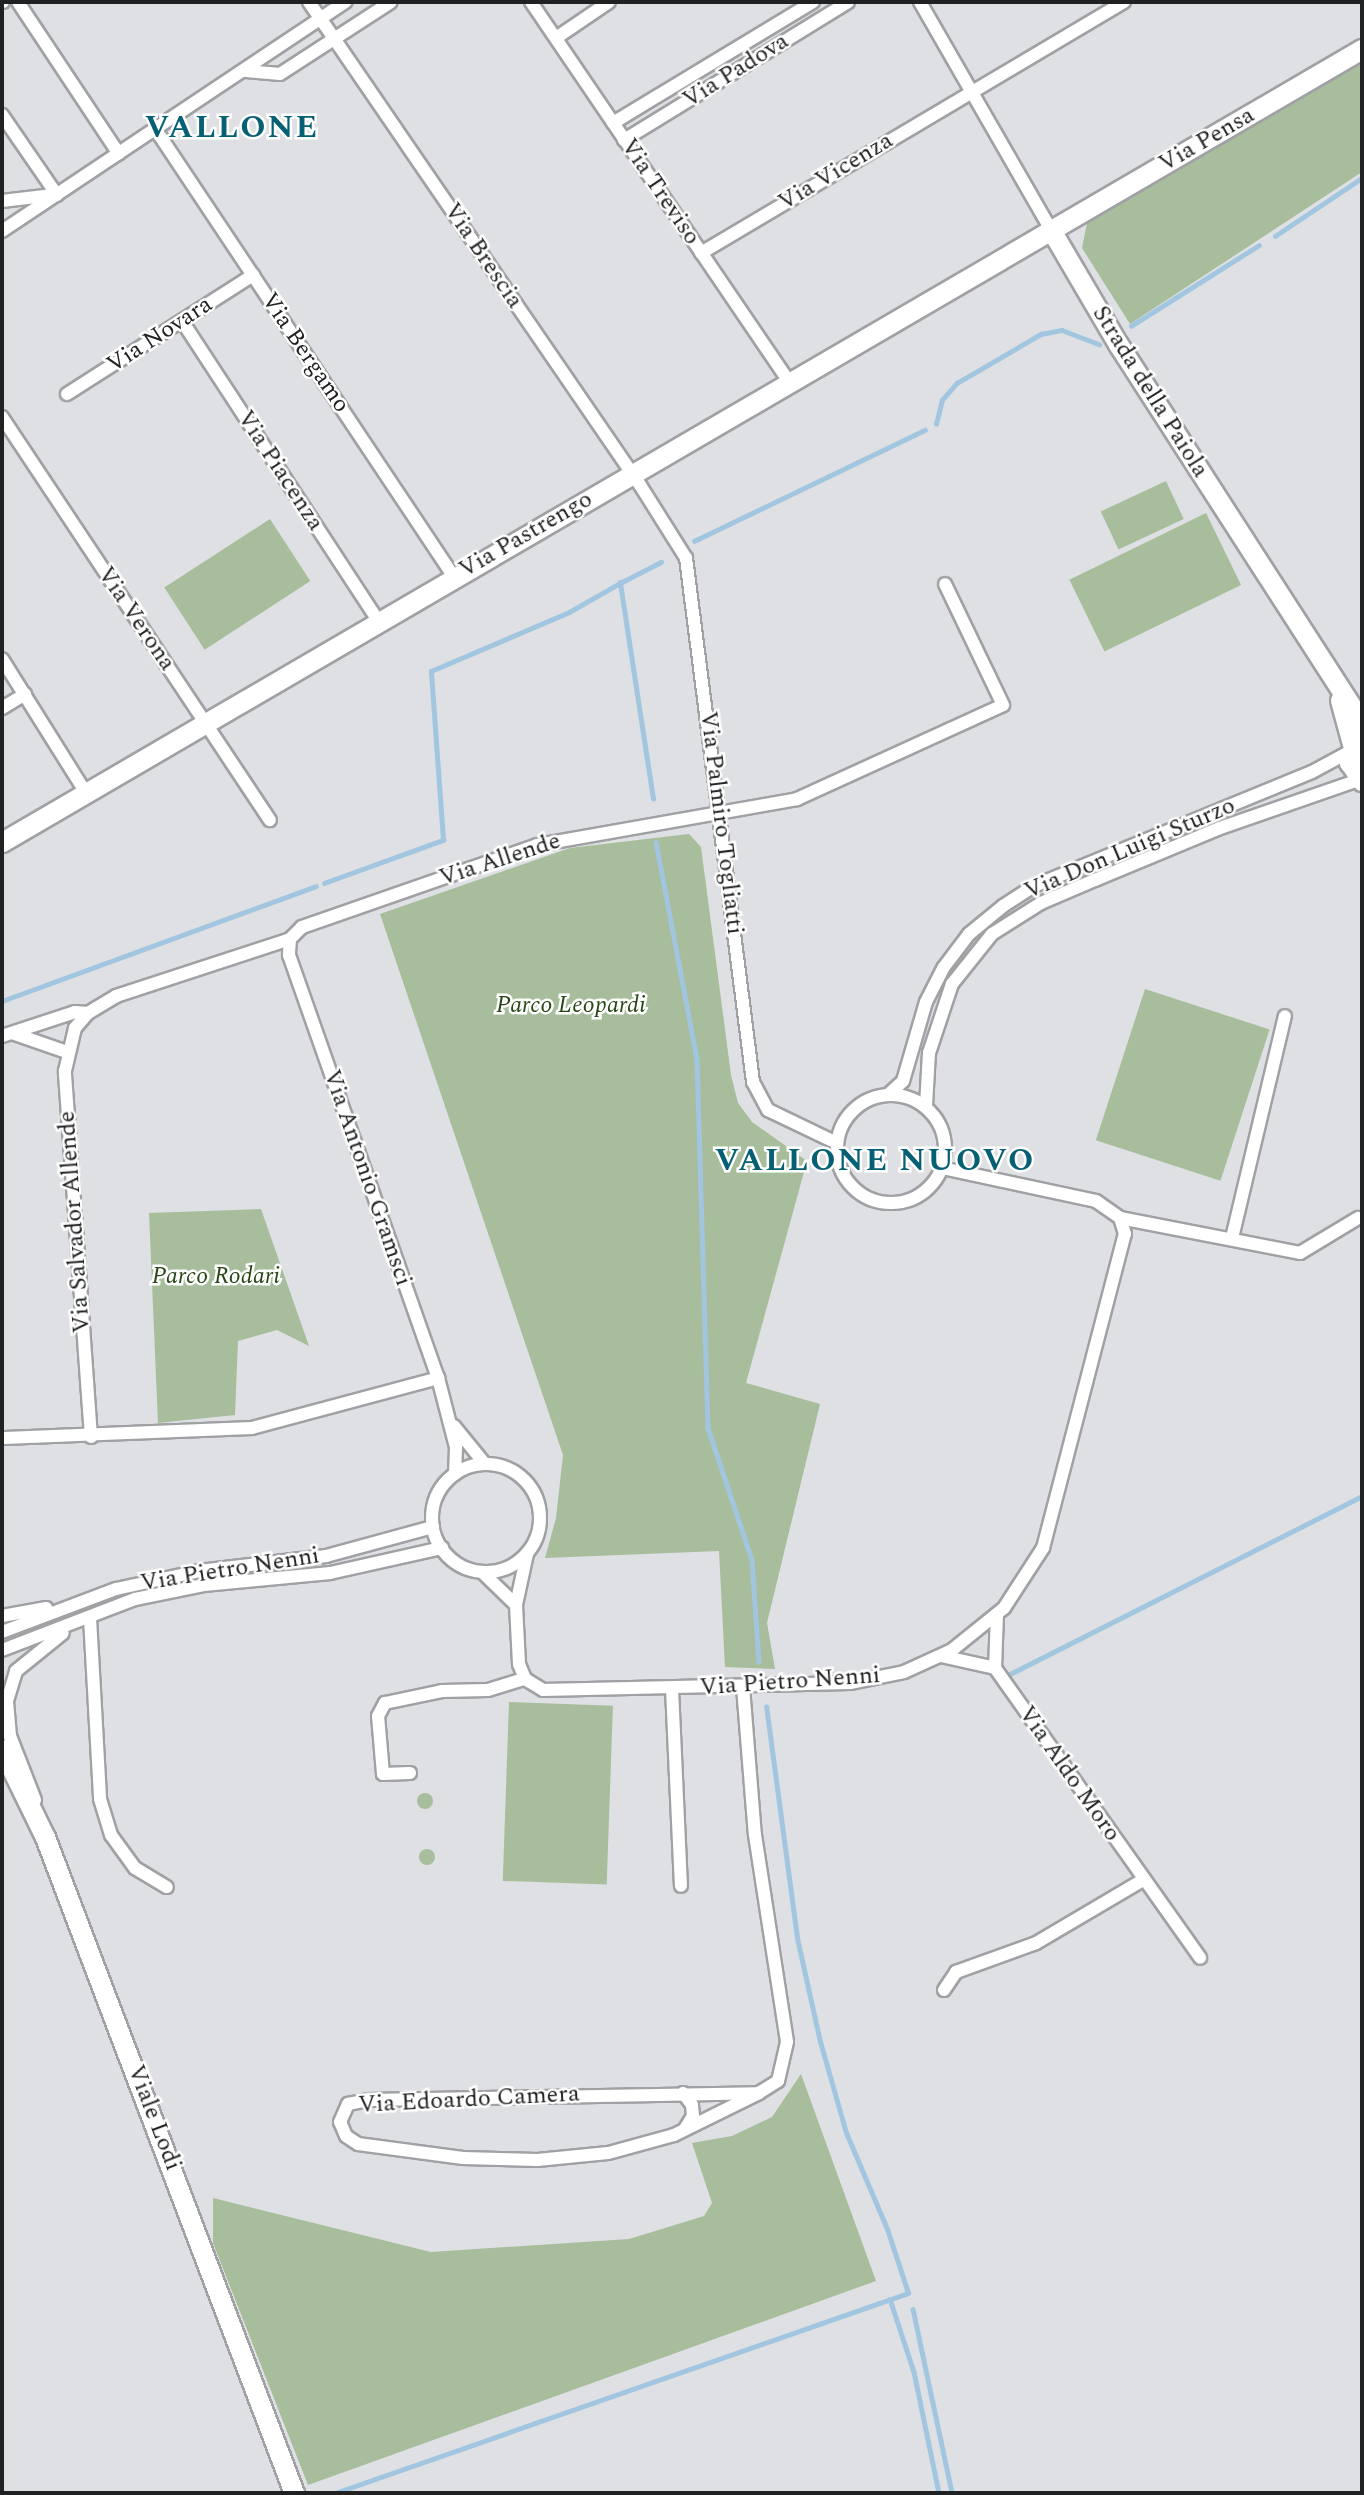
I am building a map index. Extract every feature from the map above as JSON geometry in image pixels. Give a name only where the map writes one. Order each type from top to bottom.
[{"type":"street","points":[[18,2],[119,154]]},
{"type":"street","name":"Via Brescia","points":[[309,2],[632,472]]},
{"type":"street","points":[[2,209],[7,228],[346,2]]},
{"type":"street","points":[[246,71],[280,74],[391,2]]},
{"type":"street","name":"Via Treviso","points":[[531,2],[789,382]]},
{"type":"street","points":[[556,38],[609,2]]},
{"type":"street","name":"Via Padova","points":[[613,123],[813,2]]},
{"type":"street","name":"Via Padova","points":[[624,140],[828,7],[848,2]]},
{"type":"street","name":"Strada della Paiola","points":[[920,2],[1118,344],[1337,688],[1362,722]]},
{"type":"street","points":[[971,90],[1124,2]]},
{"type":"street","name":"Via Pensa","points":[[1051,230],[1362,49]]},
{"type":"street","name":"Via Vicenza","points":[[701,253],[971,90]]},
{"type":"street","points":[[2,115],[57,195]]},
{"type":"street","name":"Via Bergamo","points":[[156,130],[454,577]]},
{"type":"street","points":[[2,201],[57,195]]},
{"type":"street","name":"Via Pastrengo","points":[[2,842],[378,620],[1051,230]]},
{"type":"street","name":"Via Novara","points":[[67,394],[253,275]]},
{"type":"street","name":"Via Piacenza","points":[[182,321],[378,620]]},
{"type":"street","name":"Via Verona","points":[[2,416],[270,820]]},
{"type":"street","name":"Via Palmiro Togliatti","points":[[632,472],[678,544],[690,575],[753,1082],[768,1110],[837,1143]]},
{"type":"street","name":"Via Allende","points":[[290,939],[302,927],[537,845],[627,826],[720,814],[797,799],[1003,705],[945,584]]},
{"type":"street","points":[[2,659],[86,793]]},
{"type":"street","name":"Strada della Paiola","points":[[1337,688],[1354,744],[1352,773],[1361,781]]},
{"type":"street","points":[[2,708],[25,694]]},
{"type":"street","name":"Via Don Luigi Sturzo","points":[[889,1094],[903,1081],[926,1002],[944,967],[969,934],[1003,906],[1034,886],[1312,772],[1354,744]]},
{"type":"street","name":"Via Don Luigi Sturzo","points":[[926,1106],[929,1053],[952,984],[992,934],[1041,903],[1108,874],[1220,828],[1361,781]]},
{"type":"street","name":"Via Salvador Allende","points":[[91,1437],[67,1122],[67,1052],[75,1028],[88,1013],[116,996],[290,939]]},
{"type":"street","name":"Via Antonio Gramsci","points":[[290,939],[289,955],[438,1378],[456,1447],[456,1474]]},
{"type":"street","name":"Via Salvador Allende","points":[[7,1034],[75,1012],[88,1013]]},
{"type":"street","points":[[1232,1238],[1285,1016]]},
{"type":"street","points":[[7,1034],[67,1052]]},
{"type":"street","points":[[889,1094],[908,1097],[926,1106],[944,1135],[942,1168],[917,1197],[879,1202],[848,1180],[839,1163],[837,1143],[842,1125],[854,1109],[870,1098],[889,1094]]},
{"type":"street","points":[[942,1168],[1096,1201],[1120,1218],[1300,1253],[1359,1218]]},
{"type":"street","name":"Via Pietro Nenni","points":[[525,1679],[543,1690],[673,1695],[743,1687],[850,1683],[904,1672],[941,1656],[971,1638],[997,1614],[1028,1576],[1043,1548],[1125,1234],[1120,1218]]},
{"type":"street","points":[[2,1438],[91,1437],[252,1428],[438,1378]]},
{"type":"street","name":"Via Antonio Gramsci","points":[[448,1417],[485,1464]]},
{"type":"street","points":[[410,1773],[383,1774],[379,1716],[385,1703],[442,1691],[488,1690],[525,1679],[519,1664],[516,1605],[527,1554],[540,1517],[533,1492],[518,1474],[485,1464],[456,1474],[437,1497],[433,1527],[442,1548],[455,1562],[482,1572],[516,1605]]},
{"type":"street","name":"Via Pietro Nenni","points":[[2,1616],[67,1605],[199,1571],[326,1556],[433,1527]]},
{"type":"street","name":"Via Pietro Nenni","points":[[2,1650],[135,1599],[204,1585],[330,1573],[442,1548]]},
{"type":"street","points":[[482,1572],[506,1568],[527,1554]]},
{"type":"street","name":"Via Pietro Nenni","points":[[2,1632],[67,1605]]},
{"type":"street","points":[[941,1656],[995,1668],[997,1614]]},
{"type":"street","points":[[90,1618],[100,1800],[111,1835],[135,1868],[167,1887]]},
{"type":"street","name":"Via Pietro Nenni","points":[[45,1837],[10,1736],[7,1701],[16,1671],[72,1625]]},
{"type":"street","name":"Via Aldo Moro","points":[[995,1668],[1200,1958]]},
{"type":"street","name":"Via Edoardo Camera","points":[[743,1687],[755,1835],[787,2042],[778,2081],[759,2093],[685,2129],[608,2152],[537,2160],[463,2158],[358,2144],[346,2136],[340,2122],[348,2104],[368,2100],[759,2093]]},
{"type":"street","points":[[673,1695],[681,1886]]},
{"type":"street","name":"Viale Lodi","points":[[2,1749],[45,1837],[294,2493]]},
{"type":"street","points":[[944,1990],[956,1972],[1036,1943],[1143,1880]]},
{"type":"street","points":[[683,2093],[692,2105],[693,2116],[685,2129]]},
{"type":"green space","points":[[1362,56],[1362,172],[1130,324],[1082,248],[1088,218]]},
{"type":"green space","points":[[1166,481],[1184,519],[1118,549],[1101,511]]},
{"type":"green space","points":[[1206,513],[1241,585],[1104,652],[1069,580]]},
{"type":"green space","points":[[270,519],[310,581],[205,650],[164,588]]},
{"type":"green space","name":"Parco Leopardi","points":[[689,834],[701,847],[731,1075],[738,1103],[752,1122],[807,1161],[746,1383],[820,1404],[767,1623],[775,1669],[725,1667],[719,1551],[545,1558],[556,1518],[563,1455],[380,914],[570,848]]},
{"type":"green space","points":[[1145,989],[1270,1029],[1220,1181],[1096,1140]]},
{"type":"green space","name":"Parco Rodari","points":[[261,1209],[309,1346],[277,1330],[238,1341],[235,1415],[158,1423],[149,1213]]},
{"type":"green space","points":[[509,1702],[613,1706],[607,1885],[503,1881]]},
{"type":"green space","points":[[425,1793],[431,1795],[431,1807],[425,1809],[419,1807],[417,1801],[419,1795]]},
{"type":"green space","points":[[427,1849],[433,1851],[433,1863],[427,1865],[421,1863],[419,1857],[421,1851]]},
{"type":"green space","points":[[801,2074],[876,2281],[308,2485],[213,2243],[213,2198],[431,2252],[629,2239],[704,2216],[712,2203],[692,2143],[732,2136],[772,2117]]},
{"type":"waterway","points":[[1275,236],[1362,178]]},
{"type":"waterway","points":[[1131,326],[1259,245]]},
{"type":"waterway","points":[[936,424],[942,400],[957,383],[1041,334],[1062,330],[1099,344]]},
{"type":"waterway","points":[[694,541],[925,430]]},
{"type":"waterway","points":[[653,799],[620,583],[661,562]]},
{"type":"waterway","points":[[324,883],[443,840],[431,671],[569,612],[620,583]]},
{"type":"waterway","points":[[656,842],[697,1058],[708,1428],[752,1560],[759,1662]]},
{"type":"waterway","points":[[2,1001],[316,886]]},
{"type":"waterway","points":[[1010,1674],[1362,1496]]},
{"type":"waterway","points":[[335,2493],[908,2293],[887,2229],[846,2133],[820,2042],[797,1938],[766,1707]]},
{"type":"waterway","points":[[890,2299],[914,2372],[939,2493]]},
{"type":"waterway","points":[[913,2309],[952,2493]]},
{"type":"district","name":"VALLONE","points":[[232,128]]},
{"type":"district","name":"VALLONE NUOVO","points":[[875,1161]]}]
